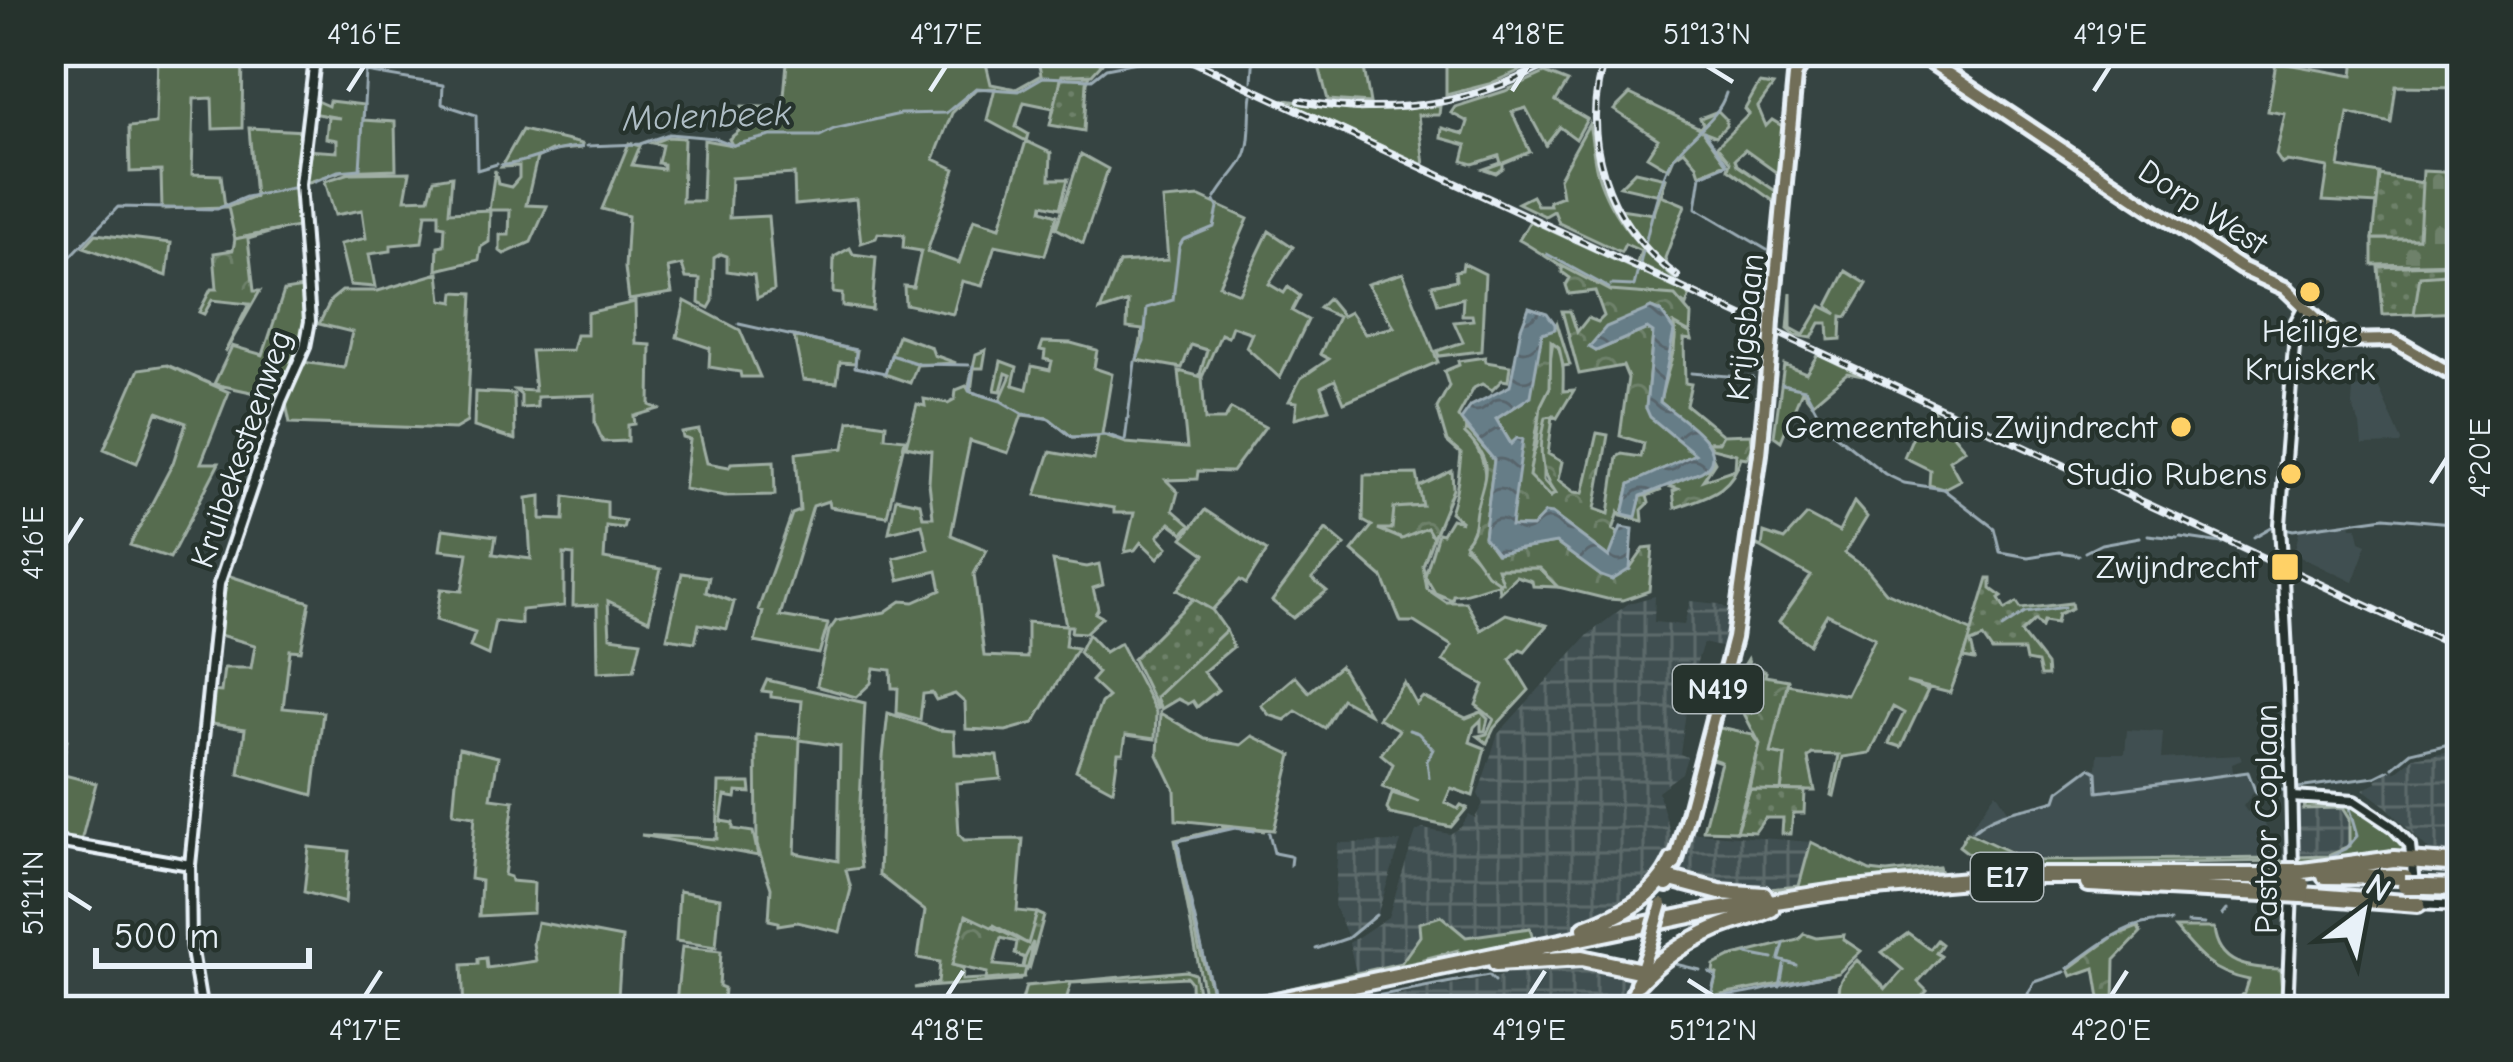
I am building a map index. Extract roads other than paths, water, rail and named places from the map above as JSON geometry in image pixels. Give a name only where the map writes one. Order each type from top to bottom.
[{"type":"highway","points":[[1664,890],[1673,860]]},
{"type":"highway","points":[[2303,881],[2415,876],[2462,866]]},
{"type":"highway","name":"E17","points":[[1228,1011],[1533,946],[1841,891],[2014,877],[2248,876],[2283,881]]},
{"type":"highway","name":"E17","points":[[1266,1011],[1771,909],[1940,889],[2415,876],[2462,883]]},
{"type":"highway","points":[[1533,946],[1603,922],[1664,890],[1772,896],[1832,888],[1841,891]]},
{"type":"highway","points":[[1496,963],[1582,958],[1646,965],[1716,928],[1771,909]]},
{"type":"main road","name":"Krijgsbaan","points":[[1673,860],[1742,579],[1796,69],[1809,51]]},
{"type":"main road","points":[[1914,51],[2028,124]]},
{"type":"main road","points":[[1924,51],[2028,124]]},
{"type":"main road","name":"Dorp West","points":[[2028,124],[2241,268],[2283,286],[2340,341],[2395,341],[2462,380]]},
{"type":"main road","name":"Krijgsbaan","points":[[1627,1011],[1646,965],[1689,802]]},
{"type":"street","name":"Kruibekesteenweg","points":[[202,1011],[191,945],[190,866],[222,572],[310,321],[311,284],[300,188],[316,51]]},
{"type":"street","name":"Pastoor Coplaan","points":[[2287,1011],[2295,797],[2280,526],[2296,322],[2305,305]]},
{"type":"street","points":[[2295,797],[2354,800],[2393,827],[2415,876],[2462,905]]},
{"type":"street","points":[[51,841],[190,866]]},
{"type":"water","points":[[1529,307],[1547,313],[1555,329],[1542,333],[1531,396],[1496,419],[1511,444],[1523,439],[1511,526],[1532,527],[1545,513],[1552,514],[1609,557],[1621,527],[1633,529],[1630,569],[1612,580],[1556,543],[1497,553],[1484,537],[1494,460],[1461,420],[1471,406],[1510,386]]},
{"type":"water","points":[[1651,308],[1661,312],[1674,331],[1660,402],[1700,434],[1712,454],[1701,472],[1641,496],[1636,517],[1623,514],[1630,484],[1695,454],[1650,417],[1646,408],[1653,333],[1647,329],[1596,351],[1589,347],[1606,327]]},
{"type":"waterway","points":[[1252,81],[1254,51]]},
{"type":"waterway","points":[[1712,51],[1714,55]]},
{"type":"waterway","points":[[1749,51],[1761,55],[1768,51]]},
{"type":"waterway","name":"Molenbeek","points":[[587,146],[640,144],[669,134],[715,138],[733,145],[771,136],[820,136],[900,114],[946,113],[976,88],[1019,91],[1043,77],[1092,79],[1106,68],[1168,56]]},
{"type":"waterway","name":"Molenbeek","points":[[315,181],[338,171],[360,169],[366,72],[443,85],[442,104],[476,115],[477,170],[497,164]]},
{"type":"waterway","points":[[1645,244],[1668,168],[1716,112],[1726,93]]},
{"type":"waterway","points":[[1216,198],[1244,158],[1252,95]]},
{"type":"waterway","points":[[1704,131],[1727,164],[1701,175],[1696,208],[1767,250]]},
{"type":"waterway","name":"Molenbeek","points":[[501,165],[582,147]]},
{"type":"waterway","name":"Molenbeek","points":[[51,277],[118,207],[217,209],[246,197],[297,187]]},
{"type":"waterway","points":[[1137,359],[1147,308],[1173,300],[1179,247],[1183,240],[1214,227],[1215,201]]},
{"type":"waterway","points":[[1640,264],[1643,251]]},
{"type":"waterway","points":[[1547,254],[1609,288]]},
{"type":"waterway","points":[[1611,285],[1634,286],[1638,270]]},
{"type":"waterway","points":[[739,324],[856,350],[855,367],[885,373],[891,355],[919,364],[969,365]]},
{"type":"waterway","points":[[973,366],[969,391],[1023,414],[1050,419],[1072,437],[1108,435],[1125,441],[1135,362]]},
{"type":"waterway","points":[[1691,373],[1753,378]]},
{"type":"waterway","points":[[1782,384],[1805,389],[1825,426],[1885,474],[1904,483],[1943,489],[1994,528],[2000,552],[2028,557],[2059,552],[2078,555]]},
{"type":"waterway","points":[[2254,537],[2275,525],[2293,530],[2385,517],[2462,524]]},
{"type":"waterway","points":[[2148,535],[2177,538]]},
{"type":"waterway","points":[[2085,552],[2140,537]]},
{"type":"waterway","points":[[2180,537],[2222,543]]},
{"type":"waterway","points":[[2002,628],[2025,613],[2064,607]]},
{"type":"waterway","points":[[1409,730],[1433,749],[1427,761],[1429,777]]},
{"type":"waterway","points":[[2393,767],[2411,752],[2462,740]]},
{"type":"waterway","points":[[1973,831],[2002,814],[2056,800],[2059,791],[2090,768],[2097,772],[2098,792],[2248,772],[2256,793],[2262,793],[2375,777],[2389,770]]},
{"type":"waterway","points":[[2321,861],[2345,850],[2357,836],[2348,805]]},
{"type":"waterway","points":[[1180,856],[1178,841],[1235,828],[1254,831]]},
{"type":"waterway","points":[[1269,833],[1274,853],[1289,856]]},
{"type":"waterway","points":[[1290,865],[1291,857]]},
{"type":"waterway","points":[[1181,862],[1215,1002]]},
{"type":"waterway","points":[[2223,915],[2227,910]]},
{"type":"waterway","points":[[1316,949],[1348,938],[1376,915]]},
{"type":"waterway","points":[[2068,968],[2128,929],[2170,922]]},
{"type":"waterway","points":[[2187,923],[2204,924]]},
{"type":"waterway","points":[[1780,958],[1784,944]]},
{"type":"waterway","points":[[1747,954],[1773,959]]},
{"type":"waterway","points":[[1779,960],[1796,965]]},
{"type":"waterway","points":[[1675,964],[1700,970]]},
{"type":"waterway","points":[[1780,987],[1784,965]]},
{"type":"waterway","points":[[1709,972],[1716,976],[1711,995]]},
{"type":"waterway","points":[[2033,1011],[2028,993],[2035,982],[2065,972]]},
{"type":"waterway","points":[[1350,1011],[1360,999],[1489,975],[1495,981]]},
{"type":"waterway","points":[[1694,994],[1745,994],[1828,975]]},
{"type":"railway","points":[[1171,51],[2462,650]]},
{"type":"railway","points":[[1300,101],[1370,108],[1440,102],[1507,83],[1570,51]]},
{"type":"railway","points":[[1607,51],[1595,114],[1604,175],[1631,230],[1677,276]]},
{"type":"place","name":"Heilige Kruiskerk","points":[[2310,292]]},
{"type":"place","name":"Gemeentehuis Zwijndrecht","points":[[2181,427]]},
{"type":"place","name":"Studio Rubens","points":[[2291,474]]},
{"type":"place","name":"Zwijndrecht","points":[[2285,567]]}]
